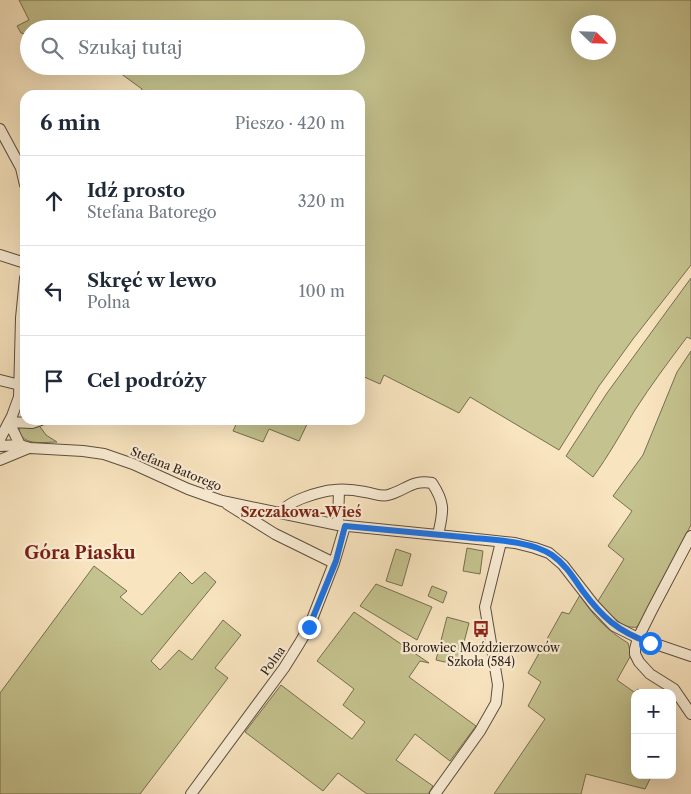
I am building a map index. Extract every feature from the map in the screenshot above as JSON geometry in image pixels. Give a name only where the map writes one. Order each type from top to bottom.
[{"type":"street","points":[[0,129],[20,166]]},
{"type":"street","points":[[0,255],[20,261]]},
{"type":"street","points":[[0,380],[20,385],[19,397],[0,439]]},
{"type":"street","points":[[9,422],[20,422]]},
{"type":"street","points":[[9,422],[25,447]]},
{"type":"street","name":"Stefana Batorego","points":[[0,446],[104,454],[222,501],[341,525],[527,546],[554,556],[571,573],[583,591],[607,619],[621,630],[638,638],[691,656]]},
{"type":"street","name":"Stefana Batorego","points":[[2,456],[25,447]]},
{"type":"street","points":[[282,512],[285,507],[301,500],[333,490],[365,492],[381,496],[400,491],[412,484],[432,483],[438,492],[443,510],[438,535]]},
{"type":"street","name":"Polna","points":[[191,794],[294,652],[309,627],[334,563],[341,525],[339,490]]},
{"type":"street","points":[[222,501],[275,534],[334,563]]},
{"type":"street","points":[[691,536],[634,649],[639,662],[650,674],[674,689],[691,714]]},
{"type":"street","points":[[435,794],[480,731],[496,703],[498,685],[485,607],[501,542]]},
{"type":"shaded area","points":[[19,0],[691,0],[691,265],[599,386],[559,450],[470,397],[459,413],[384,375],[380,384],[365,377],[365,90],[142,90],[123,75],[365,75],[365,20],[29,20]]},
{"type":"shaded area","points":[[691,278],[691,339],[687,337],[654,382],[593,477],[566,456],[607,393]]},
{"type":"shaded area","points":[[691,351],[691,525],[637,627],[626,626],[598,601],[624,559],[608,546],[632,511],[613,496],[643,455],[677,372]]},
{"type":"shaded area","points":[[39,425],[46,435],[57,442],[39,443],[27,441],[20,433],[19,427]]},
{"type":"shaded area","points":[[236,425],[307,425],[299,441],[269,429],[263,442],[233,431]]},
{"type":"shaded area","points":[[467,548],[483,551],[480,574],[463,571]]},
{"type":"shaded area","points":[[396,549],[411,554],[402,586],[386,581]]},
{"type":"shaded area","points":[[94,566],[127,591],[120,597],[142,615],[180,572],[192,584],[205,572],[216,582],[151,661],[160,670],[179,650],[192,660],[223,620],[241,635],[215,668],[228,678],[140,794],[0,794],[0,693]]},
{"type":"shaded area","points":[[376,584],[432,607],[417,640],[360,606]]},
{"type":"shaded area","points":[[432,586],[447,592],[443,603],[428,596]]},
{"type":"shaded area","points":[[580,595],[601,622],[628,643],[631,655],[617,680],[631,690],[631,779],[650,779],[645,789],[586,774],[581,794],[494,794],[545,719],[528,706],[541,682],[528,673],[562,612],[569,614]]},
{"type":"shaded area","points":[[354,612],[429,663],[420,661],[409,677],[476,726],[450,761],[415,734],[396,760],[433,786],[428,794],[367,794],[338,773],[323,791],[245,732],[281,685],[352,739],[365,722],[343,705],[354,689],[317,661]]},
{"type":"shaded area","points":[[447,617],[469,623],[458,665],[436,660]]},
{"type":"place","name":"Borowiec Moździerzowców Szkoła (584)","points":[[481,629]]},
{"type":"district","name":"Szczakowa-Wieś","points":[[301,512]]},
{"type":"district","name":"Góra Piasku","points":[[80,553]]},
{"type":"route","points":[[309,627],[336,561],[345,526],[515,543],[543,550],[554,556],[571,573],[594,605],[614,626],[650,643]]}]
